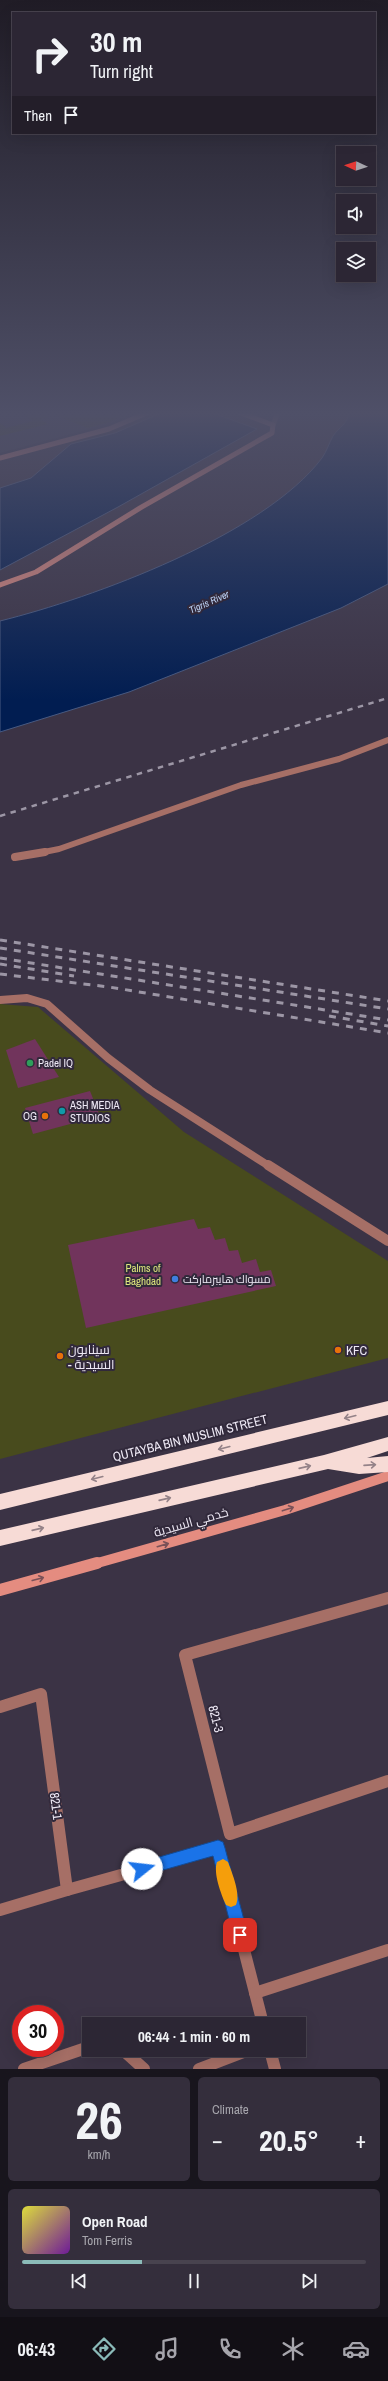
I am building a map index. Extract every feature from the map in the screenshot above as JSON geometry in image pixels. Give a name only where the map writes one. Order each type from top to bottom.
[{"type":"highway","name":"QUTAYBA BIN MUSLIM STREET","points":[[0,1502],[388,1408]]},
{"type":"highway","points":[[0,1538],[324,1463],[388,1444]]},
{"type":"highway","points":[[324,1463],[359,1466],[388,1464]]},
{"type":"street","points":[[0,585],[36,572],[139,509]]},
{"type":"street","points":[[16,857],[59,849],[241,785],[339,759],[388,740]]},
{"type":"street","points":[[0,1000],[27,998],[46,1004],[108,1058],[150,1090],[388,1241]]},
{"type":"street","name":"خدمي السيدية","points":[[0,1590],[284,1510],[388,1476]]},
{"type":"street","name":"821-3","points":[[388,1598],[185,1656],[230,1834],[388,1781]]},
{"type":"street","name":"821-1","points":[[0,1707],[41,1694],[67,1890]]},
{"type":"street","points":[[0,1910],[218,1848],[261,2017]]},
{"type":"street","points":[[255,1994],[388,1950]]},
{"type":"street","points":[[24,2069],[82,2049]]},
{"type":"street","points":[[131,2057],[144,2069]]},
{"type":"street","points":[[199,2069],[231,2057]]},
{"type":"street","points":[[272,2057],[275,2069]]},
{"type":"green space","name":"Palms of Baghdad","points":[[0,1004],[38,1007],[184,1132],[388,1261],[388,1358],[0,1459]]},
{"type":"water","points":[[0,509],[115,509],[0,570]]},
{"type":"water","name":"Tigris River","points":[[266,509],[388,509],[388,584],[341,608],[129,692],[0,732],[0,621],[38,611],[127,580],[174,560],[219,537]]},
{"type":"building","name":"Padel IQ","points":[[35,1039],[59,1077],[18,1088],[6,1050]]},
{"type":"building","name":"ASH MEDIA STUDIOS","points":[[90,1091],[100,1116],[33,1134],[25,1108]]},
{"type":"building","name":"مسواك هايبرماركت","points":[[194,1219],[198,1229],[210,1227],[215,1240],[225,1238],[229,1251],[238,1250],[242,1263],[256,1259],[260,1272],[271,1270],[276,1286],[86,1328],[68,1245]]},
{"type":"railway","points":[[0,816],[388,698]]},
{"type":"railway","points":[[0,940],[388,1001]]},
{"type":"railway","points":[[0,948],[388,1009]]},
{"type":"railway","points":[[0,958],[388,1020]]},
{"type":"railway","points":[[0,964],[74,976]]},
{"type":"railway","points":[[0,974],[109,987],[388,1033]]},
{"type":"railway","points":[[329,1016],[388,1026]]},
{"type":"slow traffic","points":[[223,1867],[231,1900]]},
{"type":"place","name":"Padel IQ","points":[[30,1063]]},
{"type":"place","name":"ASH MEDIA STUDIOS","points":[[62,1111]]},
{"type":"place","name":"OG","points":[[45,1116]]},
{"type":"place","name":"مسواك هايبرماركت","points":[[175,1279]]},
{"type":"place","name":"KFC","points":[[338,1350]]},
{"type":"place","name":"سينابون - السيدية","points":[[60,1356]]},
{"type":"route","points":[[142,1869],[218,1848],[240,1935]]}]
